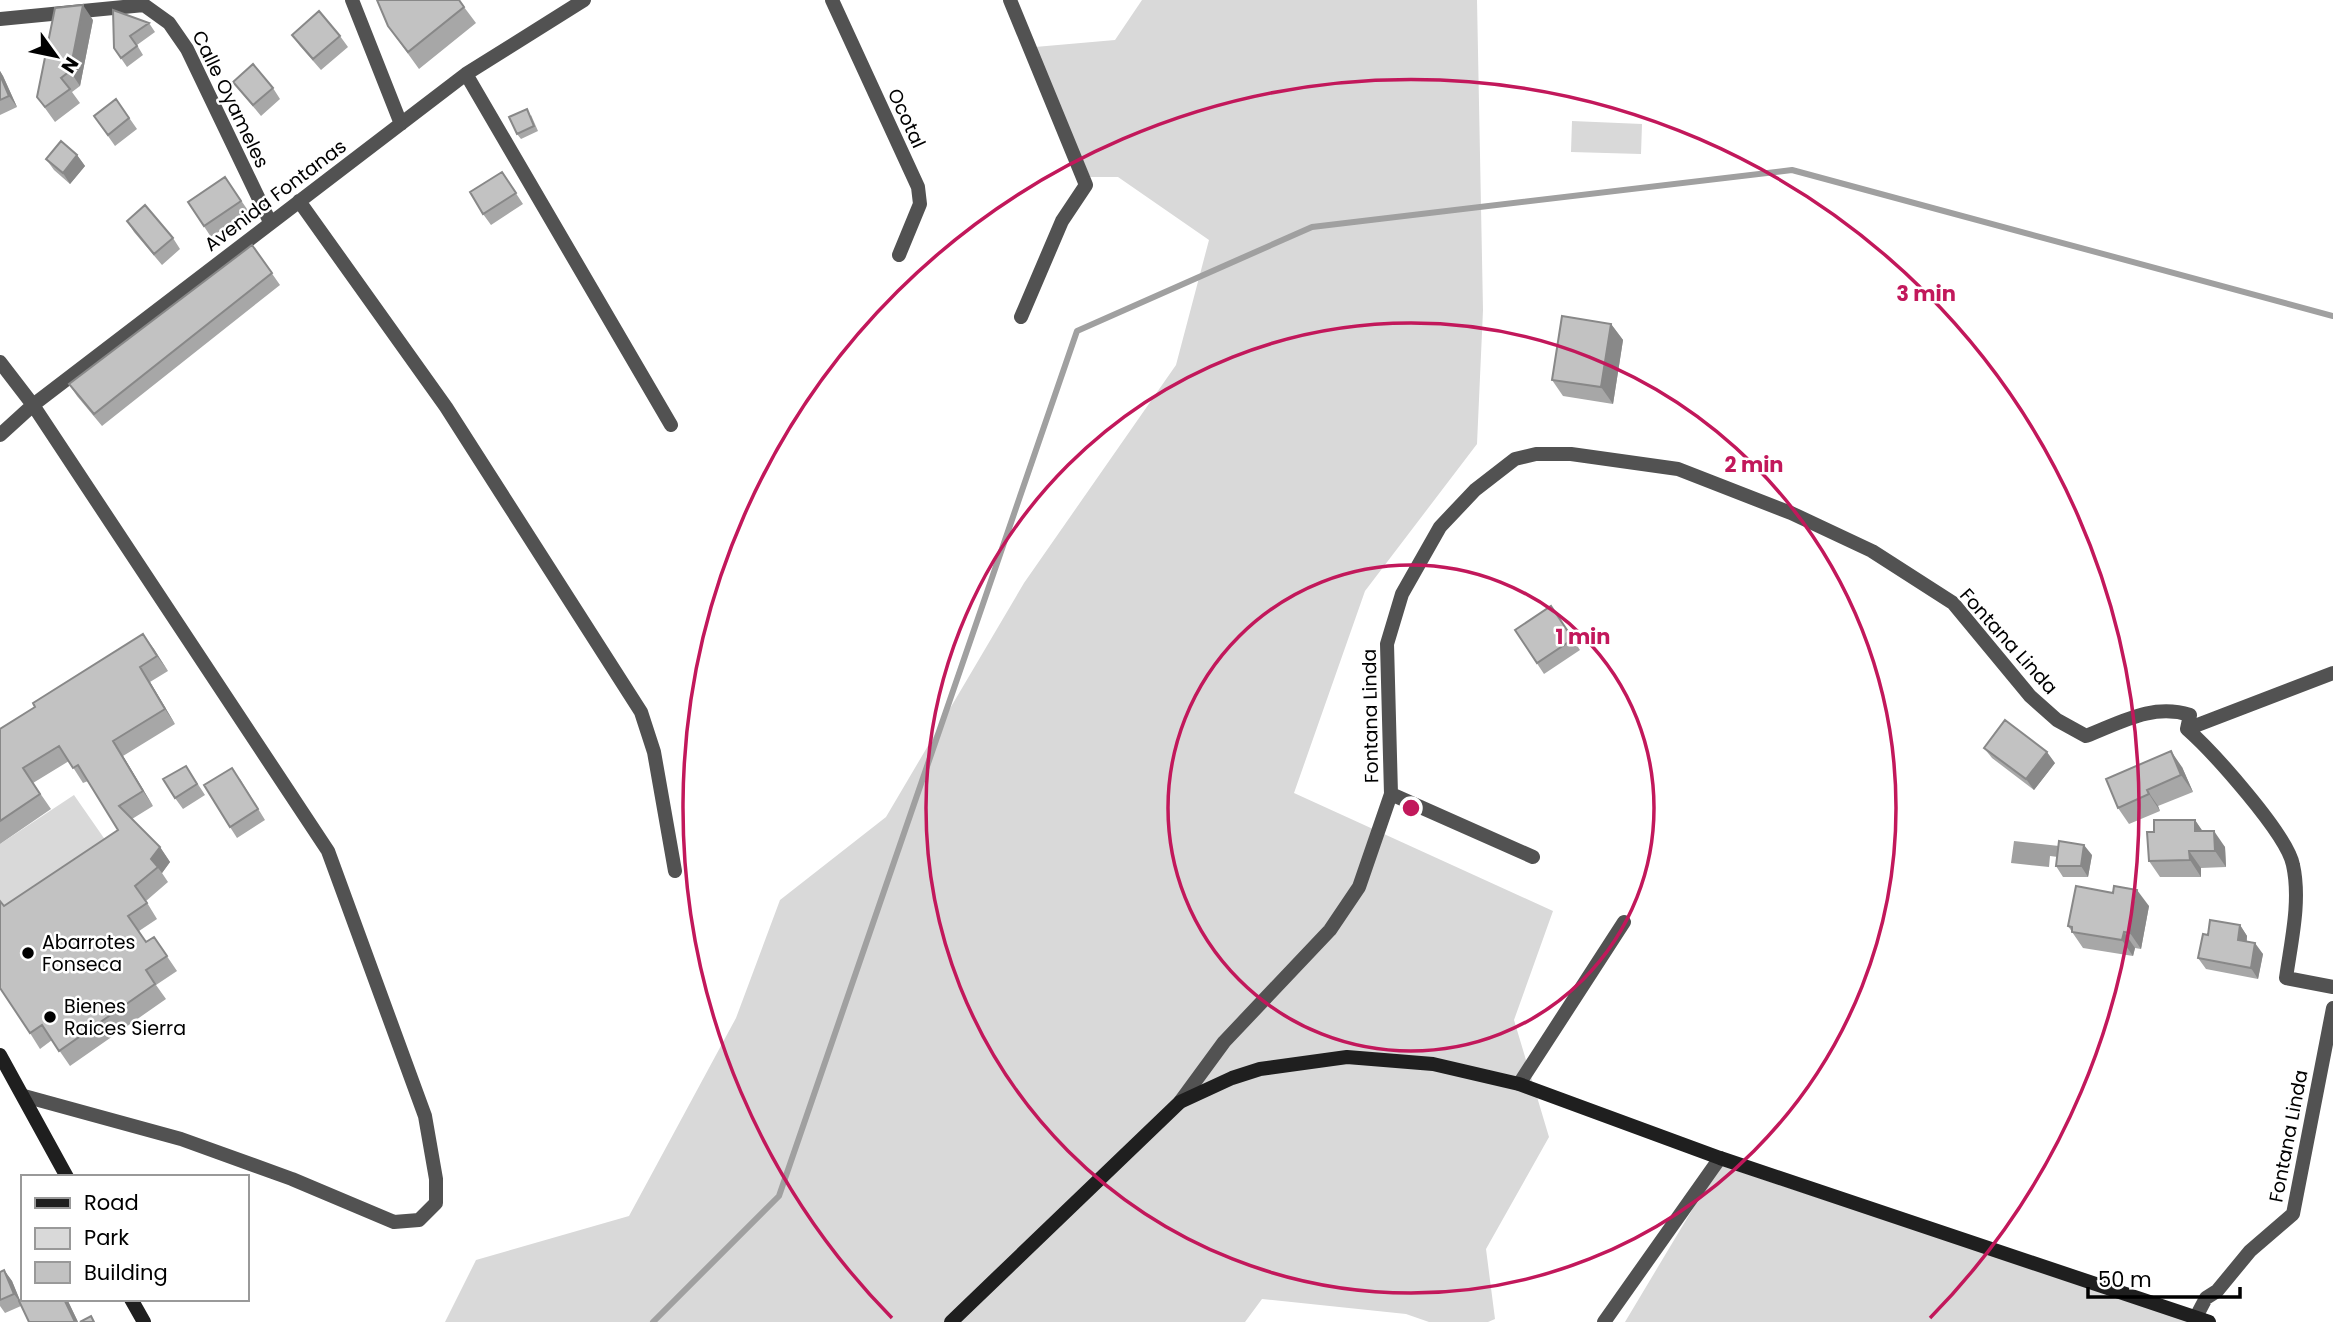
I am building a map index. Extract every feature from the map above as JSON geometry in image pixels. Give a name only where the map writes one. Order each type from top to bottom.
[{"type":"main road","points":[[0,1055],[66,1175]]},
{"type":"main road","points":[[951,1322],[1180,1101],[1260,1069],[1346,1057],[1414,1061],[1519,1084],[1720,1158],[2203,1320]]},
{"type":"main road","points":[[132,1301],[144,1322]]},
{"type":"street","points":[[352,0],[401,124]]},
{"type":"street","name":"Avenida Fontanas","points":[[0,435],[33,405],[466,74],[584,0]]},
{"type":"street","name":"Ocotal","points":[[832,0],[918,187],[920,204],[899,255]]},
{"type":"street","points":[[1010,0],[1086,185],[1062,221],[1021,317]]},
{"type":"street","points":[[0,19],[144,3]]},
{"type":"street","name":"Calle Oyameles","points":[[144,3],[169,23],[187,49],[270,222]]},
{"type":"street","points":[[466,74],[671,425]]},
{"type":"street","points":[[299,201],[446,407],[641,712],[654,752],[675,871]]},
{"type":"street","points":[[0,362],[33,405],[328,851],[425,1116],[436,1179],[436,1203],[419,1220],[394,1222],[292,1179],[181,1139],[24,1096]]},
{"type":"street","name":"Fontana Linda","points":[[1180,1101],[1224,1042],[1338,919],[1359,887],[1391,794],[1387,644],[1402,594],[1426,548],[1457,508],[1516,459],[1536,454],[1571,454],[1678,469],[1791,513],[1872,551],[1953,603],[2030,696],[2057,720],[2085,736],[2136,715],[2168,710],[2190,715],[2187,729],[2206,746],[2279,836],[2293,861],[2295,905],[2286,978],[2333,987]]},
{"type":"street","points":[[2187,729],[2333,673]]},
{"type":"street","points":[[1391,794],[1533,857]]},
{"type":"street","points":[[1519,1084],[1624,922]]},
{"type":"street","name":"Fontana Linda","points":[[2203,1320],[2206,1298],[2217,1291],[2250,1251],[2293,1214],[2333,1008]]},
{"type":"street","points":[[1604,1322],[1720,1158]]},
{"type":"green space","points":[[1142,0],[1477,0],[1483,310],[1477,444],[1365,591],[1294,793],[1553,911],[1514,1020],[1549,1137],[1486,1249],[1495,1319],[1488,1322],[1429,1322],[1406,1314],[1262,1299],[1245,1322],[445,1322],[476,1260],[629,1216],[736,1018],[780,900],[886,817],[1024,583],[1176,365],[1209,240],[1118,177],[1090,177],[1035,47],[1115,40]]},
{"type":"green space","points":[[1572,121],[1642,124],[1641,154],[1571,152]]},
{"type":"green space","points":[[74,795],[115,854],[14,921],[0,901],[0,844]]},
{"type":"green space","points":[[1719,1165],[2194,1322],[1625,1322]]},
{"type":"shaded area","points":[[2014,841],[2059,846],[2058,857],[2050,856],[2049,867],[2011,863]]},
{"type":"building","points":[[377,0],[459,0],[464,7],[408,52],[388,26]]},
{"type":"building","points":[[83,5],[70,71],[61,78],[70,89],[45,107],[37,97],[55,8]]},
{"type":"building","points":[[113,10],[149,23],[130,36],[137,46],[121,58],[114,48]]},
{"type":"building","points":[[319,11],[340,36],[313,59],[292,35]]},
{"type":"building","points":[[253,64],[273,88],[253,105],[233,82]]},
{"type":"building","points":[[0,75],[9,96],[0,100]]},
{"type":"building","points":[[116,99],[129,118],[108,135],[94,116]]},
{"type":"building","points":[[527,109],[534,126],[517,134],[509,117]]},
{"type":"building","points":[[61,141],[77,155],[63,173],[46,159]]},
{"type":"building","points":[[502,172],[516,193],[483,214],[470,192]]},
{"type":"building","points":[[225,177],[241,201],[204,226],[188,202]]},
{"type":"building","points":[[145,205],[173,238],[154,254],[127,221]]},
{"type":"building","points":[[252,245],[272,273],[94,414],[69,384]]},
{"type":"building","points":[[1562,316],[1611,324],[1601,387],[1552,380]]},
{"type":"building","points":[[1551,606],[1573,639],[1537,663],[1515,630]]},
{"type":"building","points":[[143,634],[157,656],[140,667],[165,709],[113,741],[143,791],[119,806],[160,847],[151,859],[158,867],[135,886],[147,903],[128,916],[146,942],[154,937],[167,956],[146,970],[155,984],[59,1051],[42,1025],[30,1033],[0,988],[0,901],[4,906],[118,830],[78,765],[73,768],[59,746],[23,768],[40,794],[0,821],[0,729],[35,707],[33,703]]},
{"type":"building","points":[[2005,720],[2047,752],[2026,779],[1984,748]]},
{"type":"building","points":[[2171,751],[2181,775],[2147,790],[2149,794],[2118,808],[2106,779]]},
{"type":"building","points":[[186,766],[197,784],[175,798],[163,779]]},
{"type":"building","points":[[232,768],[258,809],[230,827],[204,785]]},
{"type":"building","points":[[2154,820],[2195,820],[2195,831],[2214,831],[2215,851],[2189,851],[2190,860],[2149,861],[2147,832],[2154,832]]},
{"type":"building","points":[[2059,841],[2084,845],[2081,866],[2056,866]]},
{"type":"building","points":[[2076,886],[2113,893],[2114,886],[2137,890],[2130,933],[2124,932],[2122,940],[2072,932],[2072,927],[2068,926]]},
{"type":"building","points":[[2210,920],[2240,925],[2238,940],[2255,943],[2251,968],[2198,958],[2203,934],[2208,935]]},
{"type":"building","points":[[4,1270],[14,1294],[0,1300],[0,1272]]},
{"type":"building","points":[[19,1301],[65,1301],[75,1322],[29,1322]]},
{"type":"building","points":[[91,1316],[94,1322],[80,1322]]},
{"type":"waterway","points":[[653,1322],[779,1196],[1077,331],[1312,227],[1792,170],[2333,316]]},
{"type":"place","name":"Abarrotes Fonseca","points":[[28,953]]},
{"type":"place","name":"Bienes Raices Sierra","points":[[50,1017]]}]
